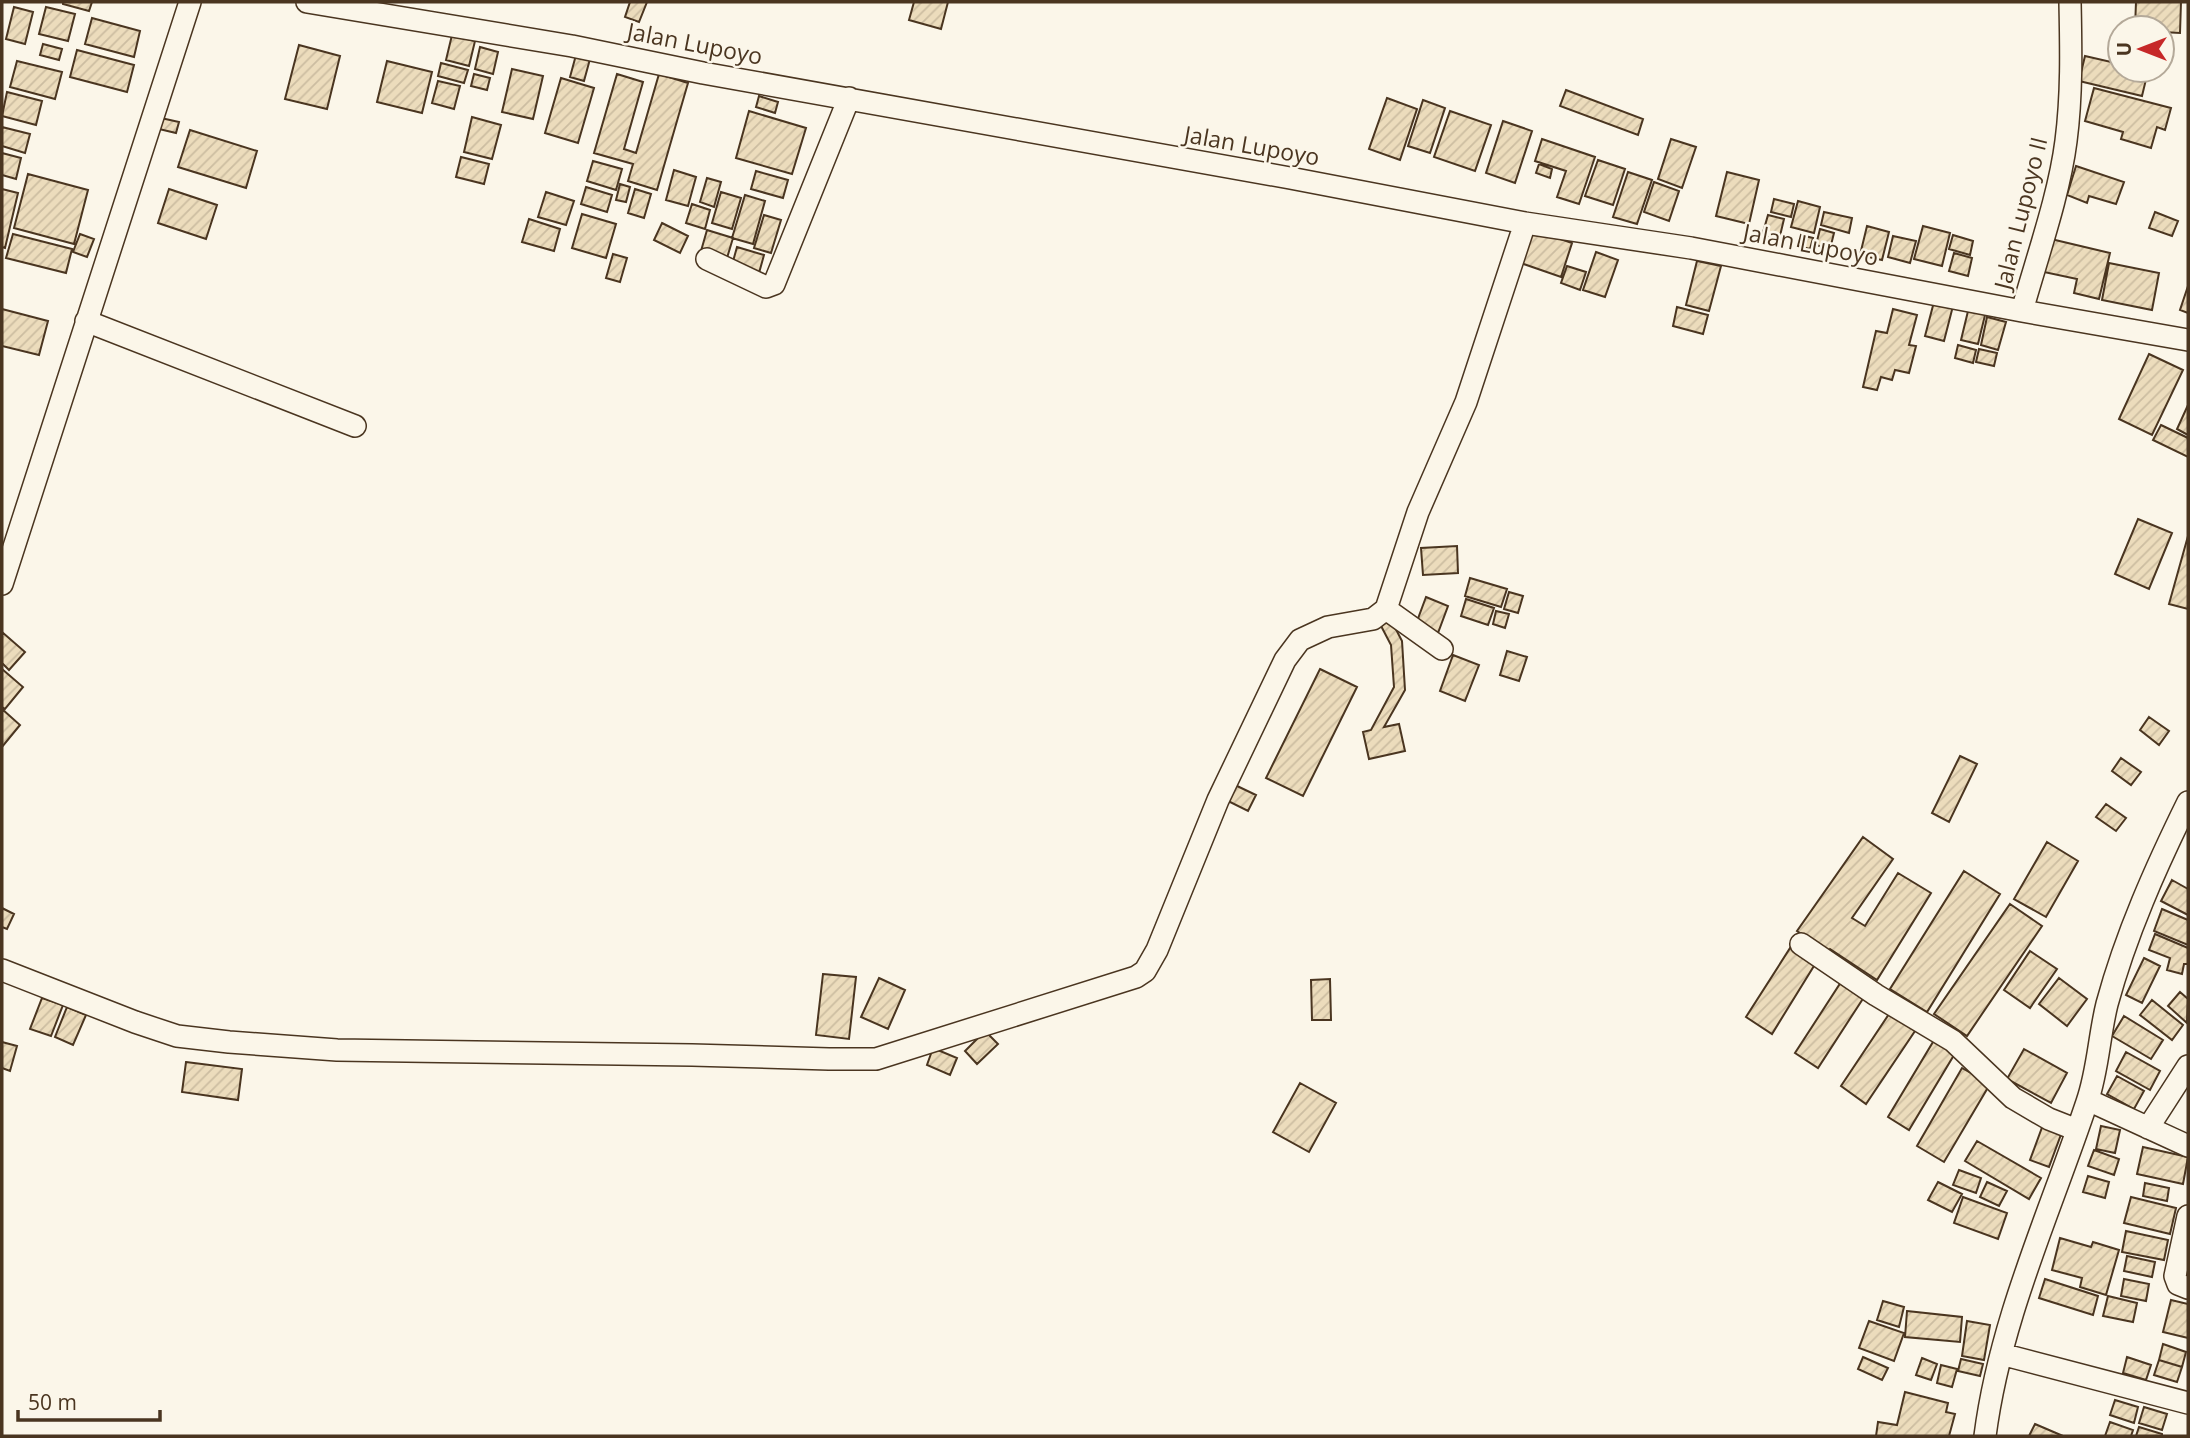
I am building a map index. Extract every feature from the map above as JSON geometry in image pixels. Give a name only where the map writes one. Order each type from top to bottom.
[{"type":"street","points":[[2,584],[190,2]]},
{"type":"street","name":"Jalan Lupoyo","points":[[307,2],[572,46],[703,73],[1525,223],[1690,248],[2188,340]]},
{"type":"street","name":"Jalan Lupoyo II","points":[[2022,311],[2066,141],[2070,78],[2070,2]]},
{"type":"street","points":[[707,259],[766,287],[774,284],[849,98]]},
{"type":"street","points":[[2,970],[146,1026],[177,1035],[229,1042],[337,1050],[876,1059],[1136,978],[1145,971],[1157,950],[1218,800],[1285,660],[1300,640],[1328,627],[1373,619],[1386,609],[1418,512],[1466,402],[1525,223]]},
{"type":"street","points":[[86,321],[355,426]]},
{"type":"street","points":[[1386,609],[1442,649]]},
{"type":"street","points":[[1985,1436],[1990,1397],[2001,1354],[2039,1232],[2088,1100],[2106,1007],[2116,974],[2154,876],[2188,802]]},
{"type":"street","points":[[1801,944],[1876,995],[1953,1041],[2025,1107],[2077,1130]]},
{"type":"street","points":[[2148,1128],[2188,1066]]},
{"type":"street","points":[[2088,1100],[2188,1146]]},
{"type":"street","points":[[2188,1216],[2175,1276],[2178,1284],[2188,1288]]},
{"type":"street","points":[[2001,1354],[2188,1403]]},
{"type":"building","points":[[63,2],[92,2],[89,11]]},
{"type":"building","points":[[630,2],[647,2],[639,22],[625,17]]},
{"type":"building","points":[[914,2],[948,2],[941,29],[909,20]]},
{"type":"building","points":[[2136,2],[2181,2],[2180,33],[2176,33],[2176,14],[2136,14]]},
{"type":"building","points":[[14,7],[33,12],[25,44],[6,39]]},
{"type":"building","points":[[46,7],[75,14],[68,41],[39,34]]},
{"type":"building","points":[[92,18],[140,31],[134,57],[85,44]]},
{"type":"building","points":[[452,35],[475,41],[469,66],[446,60]]},
{"type":"building","points":[[43,44],[62,49],[59,60],[40,55]]},
{"type":"building","points":[[299,45],[340,56],[327,109],[285,99]]},
{"type":"building","points":[[480,47],[498,52],[493,74],[475,69]]},
{"type":"building","points":[[77,50],[134,65],[127,92],[70,77]]},
{"type":"building","points":[[576,55],[590,59],[584,81],[570,77]]},
{"type":"building","points":[[2085,56],[2106,61],[2106,84],[2145,84],[2142,96],[2079,81]]},
{"type":"building","points":[[17,61],[62,72],[55,99],[10,87]]},
{"type":"building","points":[[387,61],[432,72],[422,113],[377,102]]},
{"type":"building","points":[[441,63],[468,70],[464,83],[438,76]]},
{"type":"building","points":[[512,69],[543,76],[533,119],[502,112]]},
{"type":"building","points":[[474,74],[490,78],[487,90],[471,86]]},
{"type":"building","points":[[617,74],[643,82],[624,149],[636,153],[659,74],[688,83],[657,190],[628,181],[633,164],[594,153]]},
{"type":"building","points":[[561,78],[594,88],[578,143],[545,133]]},
{"type":"building","points":[[438,81],[460,86],[454,109],[432,103]]},
{"type":"building","points":[[2094,88],[2171,108],[2165,130],[2157,127],[2151,148],[2121,139],[2123,132],[2085,121]]},
{"type":"building","points":[[1566,90],[1643,119],[1638,135],[1560,106]]},
{"type":"building","points":[[7,92],[42,101],[36,125],[2,116]]},
{"type":"building","points":[[759,96],[778,102],[775,113],[756,107]]},
{"type":"building","points":[[1387,98],[1417,109],[1400,160],[1369,149]]},
{"type":"building","points":[[1423,100],[1445,108],[1430,153],[1408,146]]},
{"type":"building","points":[[749,111],[806,128],[792,174],[736,158]]},
{"type":"building","points":[[1450,111],[1491,125],[1475,171],[1434,157]]},
{"type":"building","points":[[472,117],[501,125],[492,159],[464,152]]},
{"type":"building","points":[[161,118],[179,122],[176,133],[159,129]]},
{"type":"building","points":[[1503,121],[1532,131],[1515,183],[1486,173]]},
{"type":"building","points":[[2,127],[30,134],[25,153],[2,146]]},
{"type":"building","points":[[190,130],[257,151],[246,188],[178,167]]},
{"type":"building","points":[[1542,139],[1595,157],[1579,204],[1557,197],[1566,171],[1535,161]]},
{"type":"building","points":[[1671,139],[1696,147],[1682,188],[1658,179]]},
{"type":"building","points":[[2,153],[21,158],[16,179],[2,175]]},
{"type":"building","points":[[461,157],[489,164],[484,184],[456,177]]},
{"type":"building","points":[[1598,160],[1625,169],[1613,205],[1585,196]]},
{"type":"building","points":[[593,161],[622,169],[616,190],[587,181]]},
{"type":"building","points":[[1539,164],[1552,169],[1550,178],[1536,173]]},
{"type":"building","points":[[2076,166],[2124,182],[2116,204],[2089,196],[2087,203],[2067,195]]},
{"type":"building","points":[[674,170],[696,177],[688,206],[666,200]]},
{"type":"building","points":[[756,171],[788,180],[783,198],[751,189]]},
{"type":"building","points":[[1628,172],[1652,180],[1637,224],[1613,217]]},
{"type":"building","points":[[1727,172],[1759,180],[1749,224],[1716,216]]},
{"type":"building","points":[[28,174],[88,190],[74,244],[14,228]]},
{"type":"building","points":[[707,178],[721,182],[714,207],[700,202]]},
{"type":"building","points":[[1654,182],[1679,191],[1669,221],[1644,212]]},
{"type":"building","points":[[620,184],[630,187],[626,202],[616,200]]},
{"type":"building","points":[[586,187],[612,195],[607,212],[581,204]]},
{"type":"building","points":[[2,189],[18,193],[5,248],[2,247]]},
{"type":"building","points":[[169,189],[217,205],[206,239],[158,223]]},
{"type":"building","points":[[635,189],[651,194],[644,218],[628,213]]},
{"type":"building","points":[[546,192],[574,201],[566,225],[538,217]]},
{"type":"building","points":[[721,192],[741,198],[732,229],[712,223]]},
{"type":"building","points":[[745,195],[765,201],[753,244],[732,238]]},
{"type":"building","points":[[1774,199],[1794,204],[1791,217],[1771,212]]},
{"type":"building","points":[[1798,201],[1820,207],[1814,233],[1791,227]]},
{"type":"building","points":[[692,204],[710,210],[705,229],[686,223]]},
{"type":"building","points":[[1824,212],[1852,218],[1849,233],[1821,225]]},
{"type":"building","points":[[2155,212],[2178,221],[2172,236],[2149,228]]},
{"type":"building","points":[[582,214],[616,224],[606,258],[572,248]]},
{"type":"building","points":[[764,215],[781,220],[771,253],[754,248]]},
{"type":"building","points":[[1768,215],[1784,219],[1779,240],[1762,236]]},
{"type":"building","points":[[529,219],[560,229],[554,251],[522,242]]},
{"type":"building","points":[[662,223],[688,236],[680,253],[654,240]]},
{"type":"building","points":[[1867,226],[1889,232],[1882,260],[1860,255]]},
{"type":"building","points":[[1923,226],[1950,233],[1942,266],[1914,259]]},
{"type":"building","points":[[1526,227],[1572,243],[1561,277],[1515,261]]},
{"type":"building","points":[[1820,229],[1834,233],[1830,249],[1816,245]]},
{"type":"building","points":[[707,230],[733,238],[727,258],[701,251]]},
{"type":"building","points":[[13,234],[72,249],[66,273],[6,258]]},
{"type":"building","points":[[80,234],[94,239],[87,257],[73,252]]},
{"type":"building","points":[[1801,235],[1813,238],[1810,249],[1798,246]]},
{"type":"building","points":[[1953,235],[1973,241],[1970,255],[1949,249]]},
{"type":"building","points":[[1893,236],[1916,241],[1910,263],[1888,257]]},
{"type":"building","points":[[2051,239],[2110,253],[2099,299],[2074,293],[2077,279],[2044,272]]},
{"type":"building","points":[[737,247],[764,255],[759,273],[732,265]]},
{"type":"building","points":[[1596,252],[1618,260],[1605,297],[1583,290]]},
{"type":"building","points":[[1954,253],[1972,258],[1968,276],[1949,271]]},
{"type":"building","points":[[613,254],[627,258],[620,282],[606,278]]},
{"type":"building","points":[[1697,261],[1721,266],[1709,311],[1686,305]]},
{"type":"building","points":[[2109,263],[2159,273],[2152,310],[2102,300]]},
{"type":"building","points":[[1567,266],[1586,272],[1580,290],[1561,283]]},
{"type":"building","points":[[2188,286],[2188,313],[2180,310]]},
{"type":"building","points":[[1935,298],[1954,302],[1944,341],[1925,336]]},
{"type":"building","points":[[1677,307],[1708,315],[1703,334],[1673,326]]},
{"type":"building","points":[[1969,307],[1986,311],[1978,344],[1961,340]]},
{"type":"building","points":[[2,309],[48,321],[39,355],[2,346]]},
{"type":"building","points":[[1893,309],[1917,315],[1909,345],[1916,346],[1909,373],[1895,370],[1892,380],[1881,377],[1877,390],[1863,387],[1876,331],[1887,333]]},
{"type":"building","points":[[1987,317],[2006,322],[1998,350],[1981,345]]},
{"type":"building","points":[[1958,345],[1976,350],[1973,363],[1955,358]]},
{"type":"building","points":[[1979,349],[1997,353],[1994,366],[1976,362]]},
{"type":"building","points":[[2149,354],[2183,370],[2152,435],[2119,419]]},
{"type":"building","points":[[2188,405],[2188,435],[2177,429]]},
{"type":"building","points":[[2161,425],[2188,438],[2188,457],[2153,440]]},
{"type":"building","points":[[2138,519],[2172,533],[2149,589],[2115,574]]},
{"type":"building","points":[[2188,536],[2188,609],[2169,604]]},
{"type":"building","points":[[1457,546],[1458,573],[1423,575],[1421,548]]},
{"type":"building","points":[[1470,578],[1507,589],[1501,607],[1465,596]]},
{"type":"building","points":[[1509,592],[1523,596],[1518,613],[1504,609]]},
{"type":"building","points":[[1426,597],[1448,606],[1438,633],[1416,624]]},
{"type":"building","points":[[1466,599],[1494,608],[1488,625],[1461,616]]},
{"type":"building","points":[[1496,611],[1509,614],[1505,628],[1493,624]]},
{"type":"building","points":[[1389,616],[1402,641],[1405,690],[1384,727],[1399,724],[1405,751],[1369,759],[1363,732],[1371,730],[1394,687],[1391,645],[1379,622]]},
{"type":"building","points":[[2,632],[25,652],[9,670],[2,663]]},
{"type":"building","points":[[1507,651],[1527,657],[1519,681],[1500,675]]},
{"type":"building","points":[[1453,655],[1479,665],[1465,701],[1440,691]]},
{"type":"building","points":[[2,669],[23,687],[5,709],[2,707]]},
{"type":"building","points":[[1320,669],[1357,687],[1303,796],[1266,778]]},
{"type":"building","points":[[2,709],[20,725],[2,747]]},
{"type":"building","points":[[2149,717],[2169,731],[2159,745],[2140,730]]},
{"type":"building","points":[[1960,756],[1977,764],[1949,822],[1932,813]]},
{"type":"building","points":[[2121,758],[2141,772],[2131,785],[2112,771]]},
{"type":"building","points":[[1235,785],[1256,795],[1248,811],[1228,801]]},
{"type":"building","points":[[2106,804],[2126,818],[2116,831],[2096,817]]},
{"type":"building","points":[[1863,837],[1893,859],[1852,918],[1865,926],[1898,873],[1931,893],[1877,980],[1830,949],[1827,952],[1797,931]]},
{"type":"building","points":[[2047,842],[2078,861],[2046,917],[2014,899]]},
{"type":"building","points":[[1964,871],[2000,894],[1927,1012],[1890,989]]},
{"type":"building","points":[[2172,880],[2188,889],[2188,915],[2161,901]]},
{"type":"building","points":[[2010,904],[2042,926],[1967,1036],[1934,1014]]},
{"type":"building","points":[[2,908],[14,914],[7,929],[2,927]]},
{"type":"building","points":[[2162,909],[2188,920],[2188,945],[2154,931]]},
{"type":"building","points":[[2155,934],[2188,948],[2188,964],[2184,964],[2182,974],[2167,970],[2170,958],[2149,950]]},
{"type":"building","points":[[1792,945],[1817,961],[1772,1034],[1746,1017]]},
{"type":"building","points":[[2030,951],[2057,969],[2030,1008],[2004,990]]},
{"type":"building","points":[[2144,958],[2160,966],[2142,1003],[2126,995]]},
{"type":"building","points":[[823,974],[856,977],[849,1039],[816,1035]]},
{"type":"building","points":[[879,978],[905,990],[888,1029],[861,1017]]},
{"type":"building","points":[[2059,978],[2087,999],[2067,1026],[2039,1004]]},
{"type":"building","points":[[1330,979],[1331,1020],[1312,1020],[1311,980]]},
{"type":"building","points":[[1843,979],[1866,994],[1818,1068],[1795,1053]]},
{"type":"building","points":[[2180,992],[2188,999],[2187,1023],[2168,1006]]},
{"type":"building","points":[[42,998],[63,1005],[51,1036],[30,1029]]},
{"type":"building","points":[[2152,1000],[2183,1025],[2172,1040],[2140,1015]]},
{"type":"building","points":[[67,1007],[86,1015],[73,1045],[55,1037]]},
{"type":"building","points":[[1891,1011],[1917,1028],[1866,1104],[1841,1086]]},
{"type":"building","points":[[2124,1016],[2163,1040],[2151,1059],[2112,1036]]},
{"type":"building","points":[[985,1031],[998,1044],[977,1064],[965,1051]]},
{"type":"building","points":[[1936,1037],[1957,1050],[1909,1130],[1888,1117]]},
{"type":"building","points":[[2,1042],[17,1046],[10,1071],[2,1068]]},
{"type":"building","points":[[933,1048],[957,1058],[950,1075],[927,1065]]},
{"type":"building","points":[[2024,1049],[2067,1073],[2051,1103],[2007,1079]]},
{"type":"building","points":[[2126,1052],[2160,1071],[2150,1090],[2116,1071]]},
{"type":"building","points":[[186,1062],[242,1069],[238,1100],[182,1092]]},
{"type":"building","points":[[1962,1068],[1990,1084],[1944,1162],[1917,1146]]},
{"type":"building","points":[[2117,1076],[2144,1091],[2134,1109],[2107,1094]]},
{"type":"building","points":[[1300,1083],[1336,1103],[1309,1152],[1273,1132]]},
{"type":"building","points":[[2044,1122],[2063,1129],[2049,1167],[2030,1160]]},
{"type":"building","points":[[2101,1126],[2120,1130],[2115,1153],[2096,1149]]},
{"type":"building","points":[[1977,1141],[2041,1178],[2029,1199],[1965,1161]]},
{"type":"building","points":[[2143,1147],[2188,1157],[2183,1184],[2137,1174]]},
{"type":"building","points":[[2094,1150],[2119,1159],[2114,1175],[2088,1166]]},
{"type":"building","points":[[1959,1170],[1981,1178],[1976,1193],[1953,1185]]},
{"type":"building","points":[[2088,1176],[2109,1182],[2105,1198],[2083,1192]]},
{"type":"building","points":[[1938,1182],[1962,1194],[1952,1212],[1928,1200]]},
{"type":"building","points":[[1987,1182],[2007,1191],[1999,1206],[1980,1197]]},
{"type":"building","points":[[2145,1183],[2169,1188],[2167,1201],[2143,1196]]},
{"type":"building","points":[[1963,1197],[2007,1213],[1998,1239],[1954,1223]]},
{"type":"building","points":[[2131,1197],[2176,1208],[2170,1234],[2124,1223]]},
{"type":"building","points":[[2126,1231],[2168,1240],[2164,1260],[2122,1252]]},
{"type":"building","points":[[2060,1238],[2091,1247],[2093,1242],[2119,1250],[2106,1295],[2080,1287],[2082,1278],[2052,1270]]},
{"type":"building","points":[[2127,1256],[2155,1262],[2152,1277],[2124,1271]]},
{"type":"building","points":[[2045,1279],[2098,1296],[2093,1315],[2039,1298]]},
{"type":"building","points":[[2124,1279],[2149,1284],[2146,1301],[2121,1296]]},
{"type":"building","points":[[2108,1296],[2137,1303],[2133,1322],[2103,1316]]},
{"type":"building","points":[[2171,1300],[2188,1304],[2188,1338],[2163,1332]]},
{"type":"building","points":[[1883,1301],[1904,1307],[1899,1327],[1877,1320]]},
{"type":"building","points":[[1907,1311],[1962,1317],[1960,1342],[1905,1337]]},
{"type":"building","points":[[1869,1321],[1904,1333],[1894,1361],[1859,1348]]},
{"type":"building","points":[[1967,1321],[1990,1325],[1984,1360],[1962,1356]]},
{"type":"building","points":[[2163,1344],[2186,1352],[2182,1367],[2159,1360]]},
{"type":"building","points":[[1863,1357],[1888,1368],[1882,1380],[1858,1369]]},
{"type":"building","points":[[2127,1357],[2151,1365],[2146,1380],[2123,1373]]},
{"type":"building","points":[[1922,1358],[1937,1364],[1931,1380],[1916,1375]]},
{"type":"building","points":[[1961,1359],[1983,1364],[1980,1376],[1958,1371]]},
{"type":"building","points":[[2159,1360],[2182,1367],[2177,1382],[2154,1375]]},
{"type":"building","points":[[1941,1365],[1957,1369],[1952,1387],[1937,1383]]},
{"type":"building","points":[[1905,1392],[1948,1403],[1946,1412],[1955,1414],[1949,1436],[1876,1436],[1878,1422],[1897,1425]]},
{"type":"building","points":[[2115,1400],[2138,1407],[2134,1423],[2110,1415]]},
{"type":"building","points":[[2144,1407],[2167,1414],[2162,1430],[2139,1423]]},
{"type":"building","points":[[2110,1422],[2133,1430],[2131,1436],[2105,1436]]},
{"type":"building","points":[[2035,1424],[2063,1436],[2029,1436]]},
{"type":"building","points":[[2139,1427],[2162,1434],[2162,1436],[2136,1436]]}]
